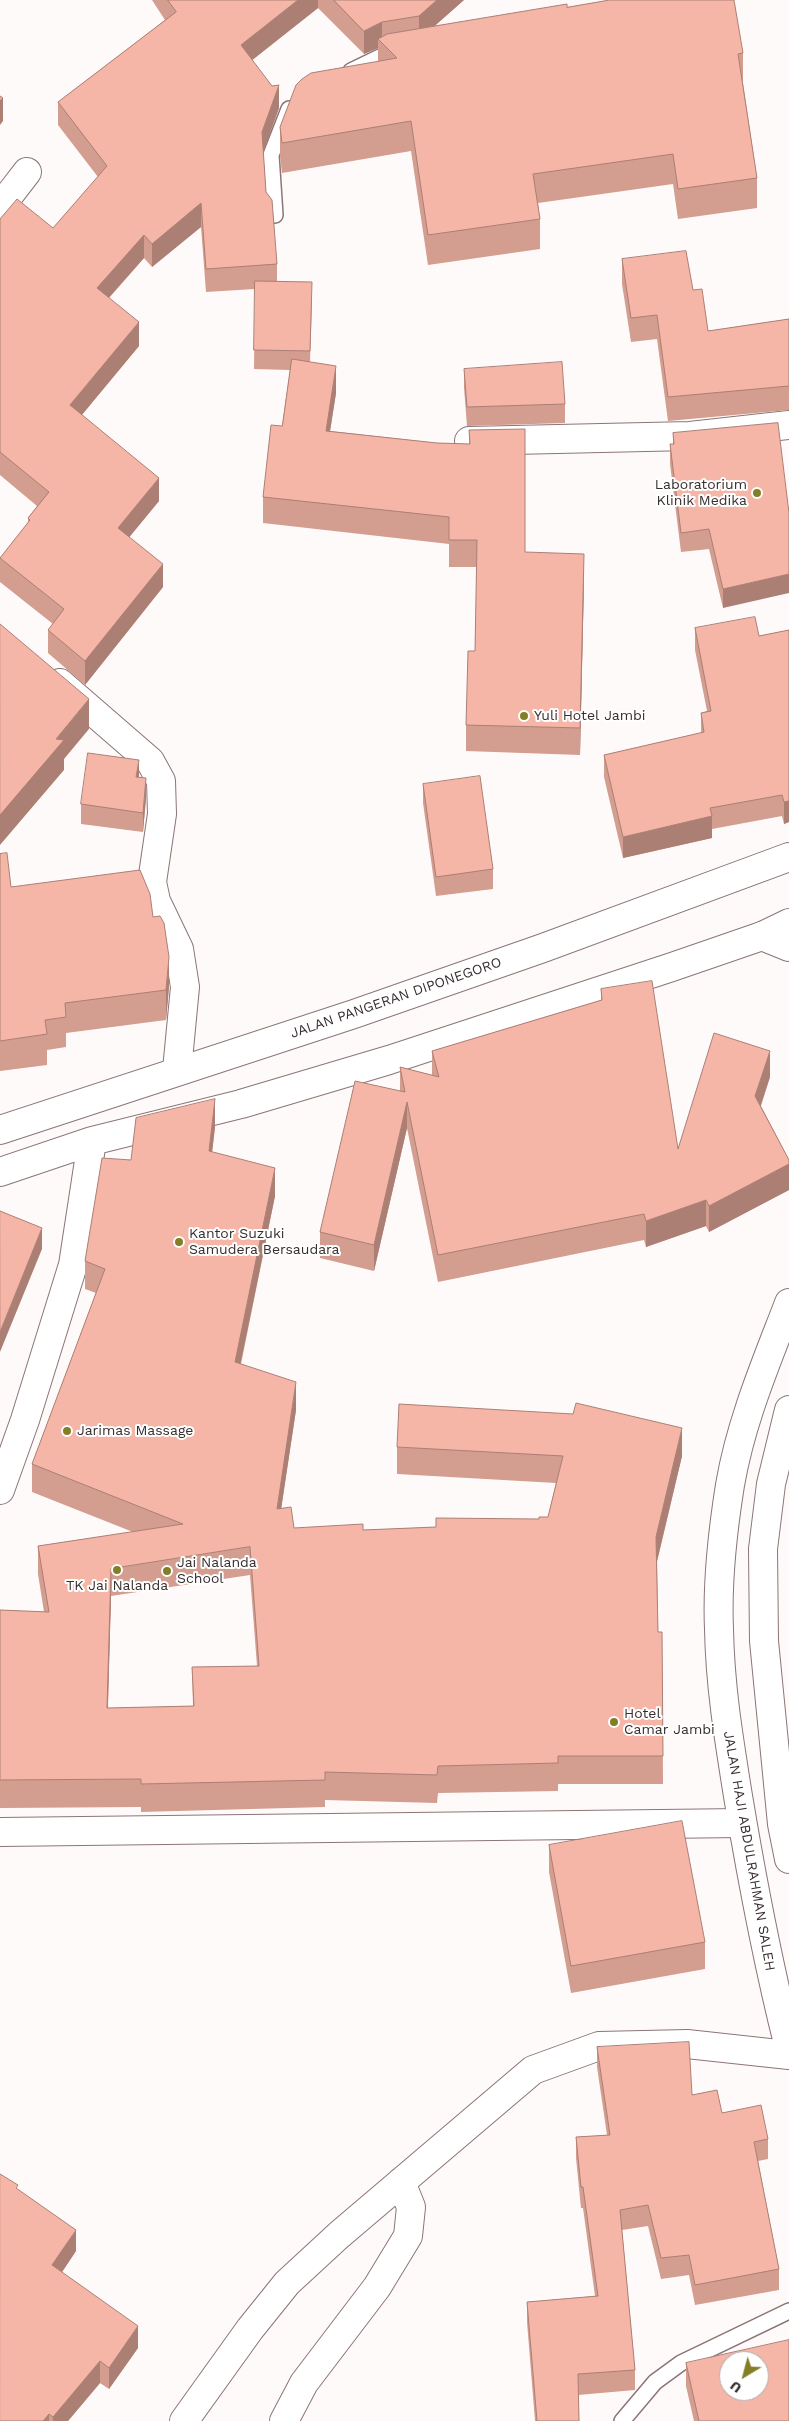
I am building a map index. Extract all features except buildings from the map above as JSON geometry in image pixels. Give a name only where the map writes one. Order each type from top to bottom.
[{"type":"main road","points":[[0,207],[27,172]]},
{"type":"main road","points":[[469,441],[690,436],[789,425]]},
{"type":"main road","points":[[44,669],[150,761],[161,781],[162,814],[152,882],[156,901],[179,949],[184,987],[178,1070]]},
{"type":"main road","name":"JALAN PANGERAN DIPONEGORO","points":[[0,1130],[178,1070],[354,1014],[543,948],[789,857]]},
{"type":"main road","points":[[0,1172],[92,1141],[241,1104],[389,1060],[762,936],[789,923]]},
{"type":"main road","points":[[762,936],[789,947]]},
{"type":"main road","points":[[0,1490],[26,1420],[73,1265],[92,1141]]},
{"type":"main road","name":"JALAN HAJI ABDULRAHMAN SALEH","points":[[789,1304],[748,1407],[731,1484],[723,1545],[719,1627],[723,1704],[742,1823],[767,1957],[789,2047]]},
{"type":"main road","points":[[789,1410],[771,1484],[763,1549],[764,1641],[782,1824],[789,1856]]},
{"type":"main road","points":[[0,1832],[742,1823]]},
{"type":"main road","points":[[184,2421],[250,2328],[287,2283],[401,2182],[533,2070],[600,2046],[687,2044],[789,2055]]},
{"type":"main road","points":[[284,2421],[304,2383],[378,2287],[408,2236],[412,2208],[401,2182]]},
{"type":"lane","points":[[340,77],[384,55],[413,50]]},
{"type":"lane","points":[[275,215],[271,154],[288,110],[302,97]]},
{"type":"lane","points":[[622,2421],[655,2382],[681,2363],[789,2311]]},
{"type":"place","name":"Laboratorium Klinik Medika","points":[[757,493]]},
{"type":"place","name":"Yuli Hotel Jambi","points":[[524,716]]},
{"type":"place","name":"Kantor Suzuki Samudera Bersaudara","points":[[179,1242]]},
{"type":"place","name":"Jarimas Massage","points":[[67,1431]]},
{"type":"place","name":"TK Jai Nalanda","points":[[117,1570]]},
{"type":"place","name":"Jai Nalanda School","points":[[167,1571]]},
{"type":"place","name":"Hotel Camar Jambi","points":[[614,1722]]}]
